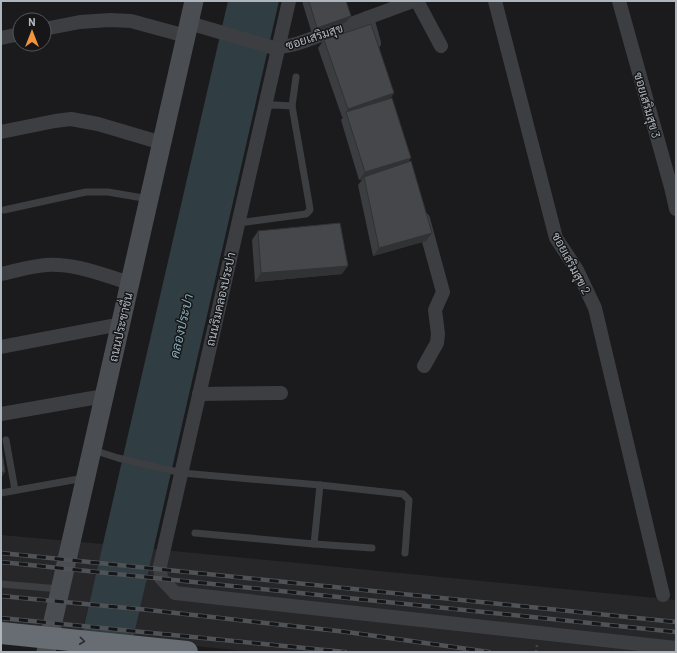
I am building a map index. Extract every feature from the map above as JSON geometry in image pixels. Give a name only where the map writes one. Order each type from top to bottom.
[{"type":"highway","points":[[1,633],[187,652]]},
{"type":"main road","name":"ถนนประชาชื่น","points":[[46,652],[194,1]]},
{"type":"street","name":"ถนนริมคลองประปา","points":[[289,1],[274,47],[265,106],[199,394],[177,472],[160,566],[162,578],[175,593],[676,648]]},
{"type":"street","name":"ซอยเสริมสุข","points":[[52,27],[80,22],[110,20],[131,21],[188,30],[218,31],[274,47],[288,46],[413,1]]},
{"type":"street","points":[[417,1],[441,46]]},
{"type":"street","name":"ซอยเสริมสุข 2","points":[[495,1],[556,238],[577,270],[595,308],[663,595]]},
{"type":"street","name":"ซอยเสริมสุข 3","points":[[619,1],[676,209]]},
{"type":"street","points":[[367,18],[378,56]]},
{"type":"street","points":[[1,38],[12,36]]},
{"type":"street","points":[[1,132],[71,119],[98,124],[162,143]]},
{"type":"street","points":[[420,208],[443,292],[435,310],[438,334],[437,344],[424,366]]},
{"type":"street","points":[[1,274],[45,265],[62,265],[79,268],[130,283]]},
{"type":"street","points":[[1,347],[121,324]]},
{"type":"street","points":[[199,394],[281,393]]},
{"type":"street","points":[[1,414],[104,396]]},
{"type":"lane","points":[[238,223],[306,214],[310,210],[292,106],[296,77]]},
{"type":"lane","points":[[265,106],[292,106]]},
{"type":"lane","points":[[4,210],[86,192],[108,192],[149,199]]},
{"type":"lane","points":[[6,440],[15,490]]},
{"type":"lane","points":[[92,450],[118,458],[177,472],[395,492],[403,494],[409,500],[406,553]]},
{"type":"lane","points":[[1,493],[86,478]]},
{"type":"lane","points":[[314,544],[320,485]]},
{"type":"lane","points":[[195,533],[372,548]]},
{"type":"lane","points":[[1,584],[60,589]]},
{"type":"shaded area","points":[[1,535],[103,544],[82,633],[1,625]]},
{"type":"shaded area","points":[[153,549],[676,600],[676,652],[252,652],[132,639]]},
{"type":"water","name":"คลองประปา","points":[[228,1],[279,1],[130,652],[78,652]]},
{"type":"building","points":[[309,1],[346,1],[351,16],[317,28]]},
{"type":"building","points":[[371,24],[394,93],[348,109],[324,40]]},
{"type":"building","points":[[392,98],[411,158],[365,172],[346,112]]},
{"type":"building","points":[[411,161],[432,233],[379,248],[364,177]]},
{"type":"building","points":[[340,223],[348,266],[261,273],[258,231]]},
{"type":"building","points":[[1,444],[5,472],[1,472]]},
{"type":"railway","points":[[1,553],[676,622]]},
{"type":"railway","points":[[1,562],[676,632]]},
{"type":"railway","points":[[1,596],[149,610],[347,632],[489,652]]},
{"type":"railway","points":[[1,618],[345,652]]}]
